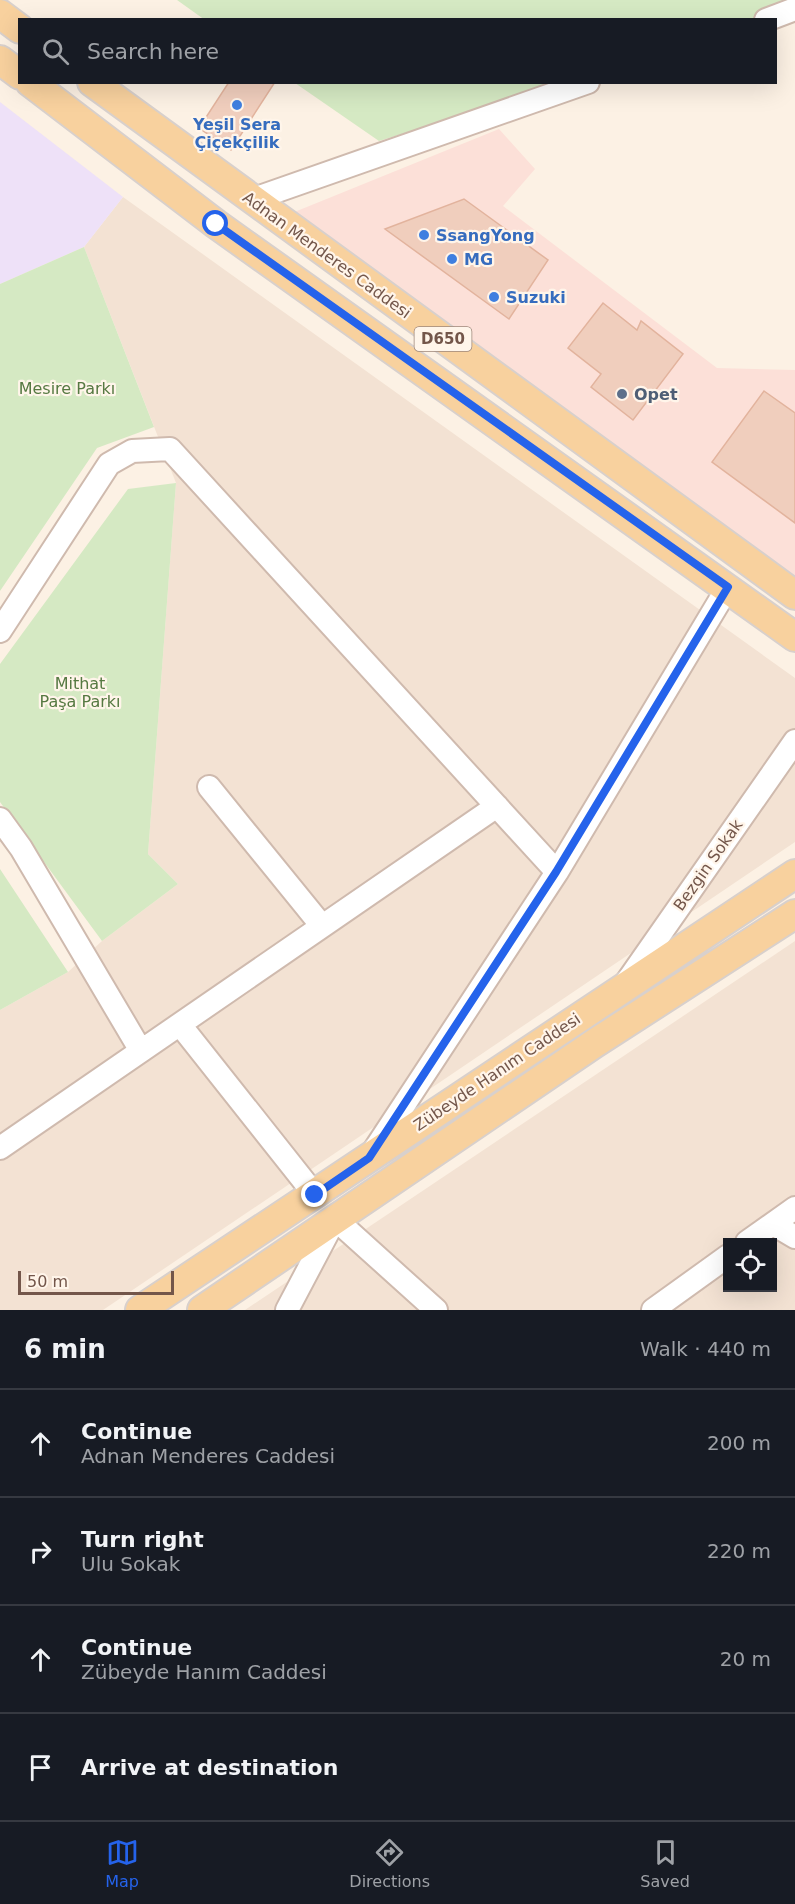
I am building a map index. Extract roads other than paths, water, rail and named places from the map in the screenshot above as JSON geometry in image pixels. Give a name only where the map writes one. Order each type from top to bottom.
[{"type":"main road","points":[[0,14],[18,28]]},
{"type":"main road","points":[[0,60],[18,74]]},
{"type":"main road","points":[[33,84],[216,224],[795,637]]},
{"type":"main road","name":"Adnan Menderes Caddesi","points":[[95,84],[795,595]]},
{"type":"main road","name":"Zübeyde Hanım Caddesi","points":[[140,1310],[795,874]]},
{"type":"main road","name":"Zübeyde Hanım Caddesi","points":[[202,1310],[586,1050],[795,914]]},
{"type":"street","points":[[771,18],[795,9]]},
{"type":"street","points":[[251,200],[582,84]]},
{"type":"street","points":[[0,631],[109,464],[132,451],[170,449],[556,872]]},
{"type":"street","points":[[369,1158],[556,872],[728,587]]},
{"type":"street","name":"Bezgin Sokak","points":[[621,989],[795,741]]},
{"type":"street","points":[[209,787],[322,926]]},
{"type":"street","points":[[0,1149],[497,806]]},
{"type":"street","points":[[0,819],[21,848],[141,1051]]},
{"type":"street","points":[[181,1026],[315,1195]]},
{"type":"street","points":[[753,1238],[795,1208]]},
{"type":"street","points":[[287,1310],[335,1219],[436,1310]]},
{"type":"street","points":[[773,1224],[795,1237]]},
{"type":"street","points":[[653,1310],[723,1261]]},
{"type":"place","name":"Yeşil Sera Çiçekçilik","points":[[237,105]]},
{"type":"place","name":"SsangYong","points":[[424,235]]},
{"type":"place","name":"MG","points":[[452,259]]},
{"type":"place","name":"Suzuki","points":[[494,297]]},
{"type":"place","name":"Opet","points":[[622,394]]},
{"type":"park label","name":"Mesire Parkı","points":[[67,388]]},
{"type":"park label","name":"Mithat Paşa Parkı","points":[[80,692]]}]
